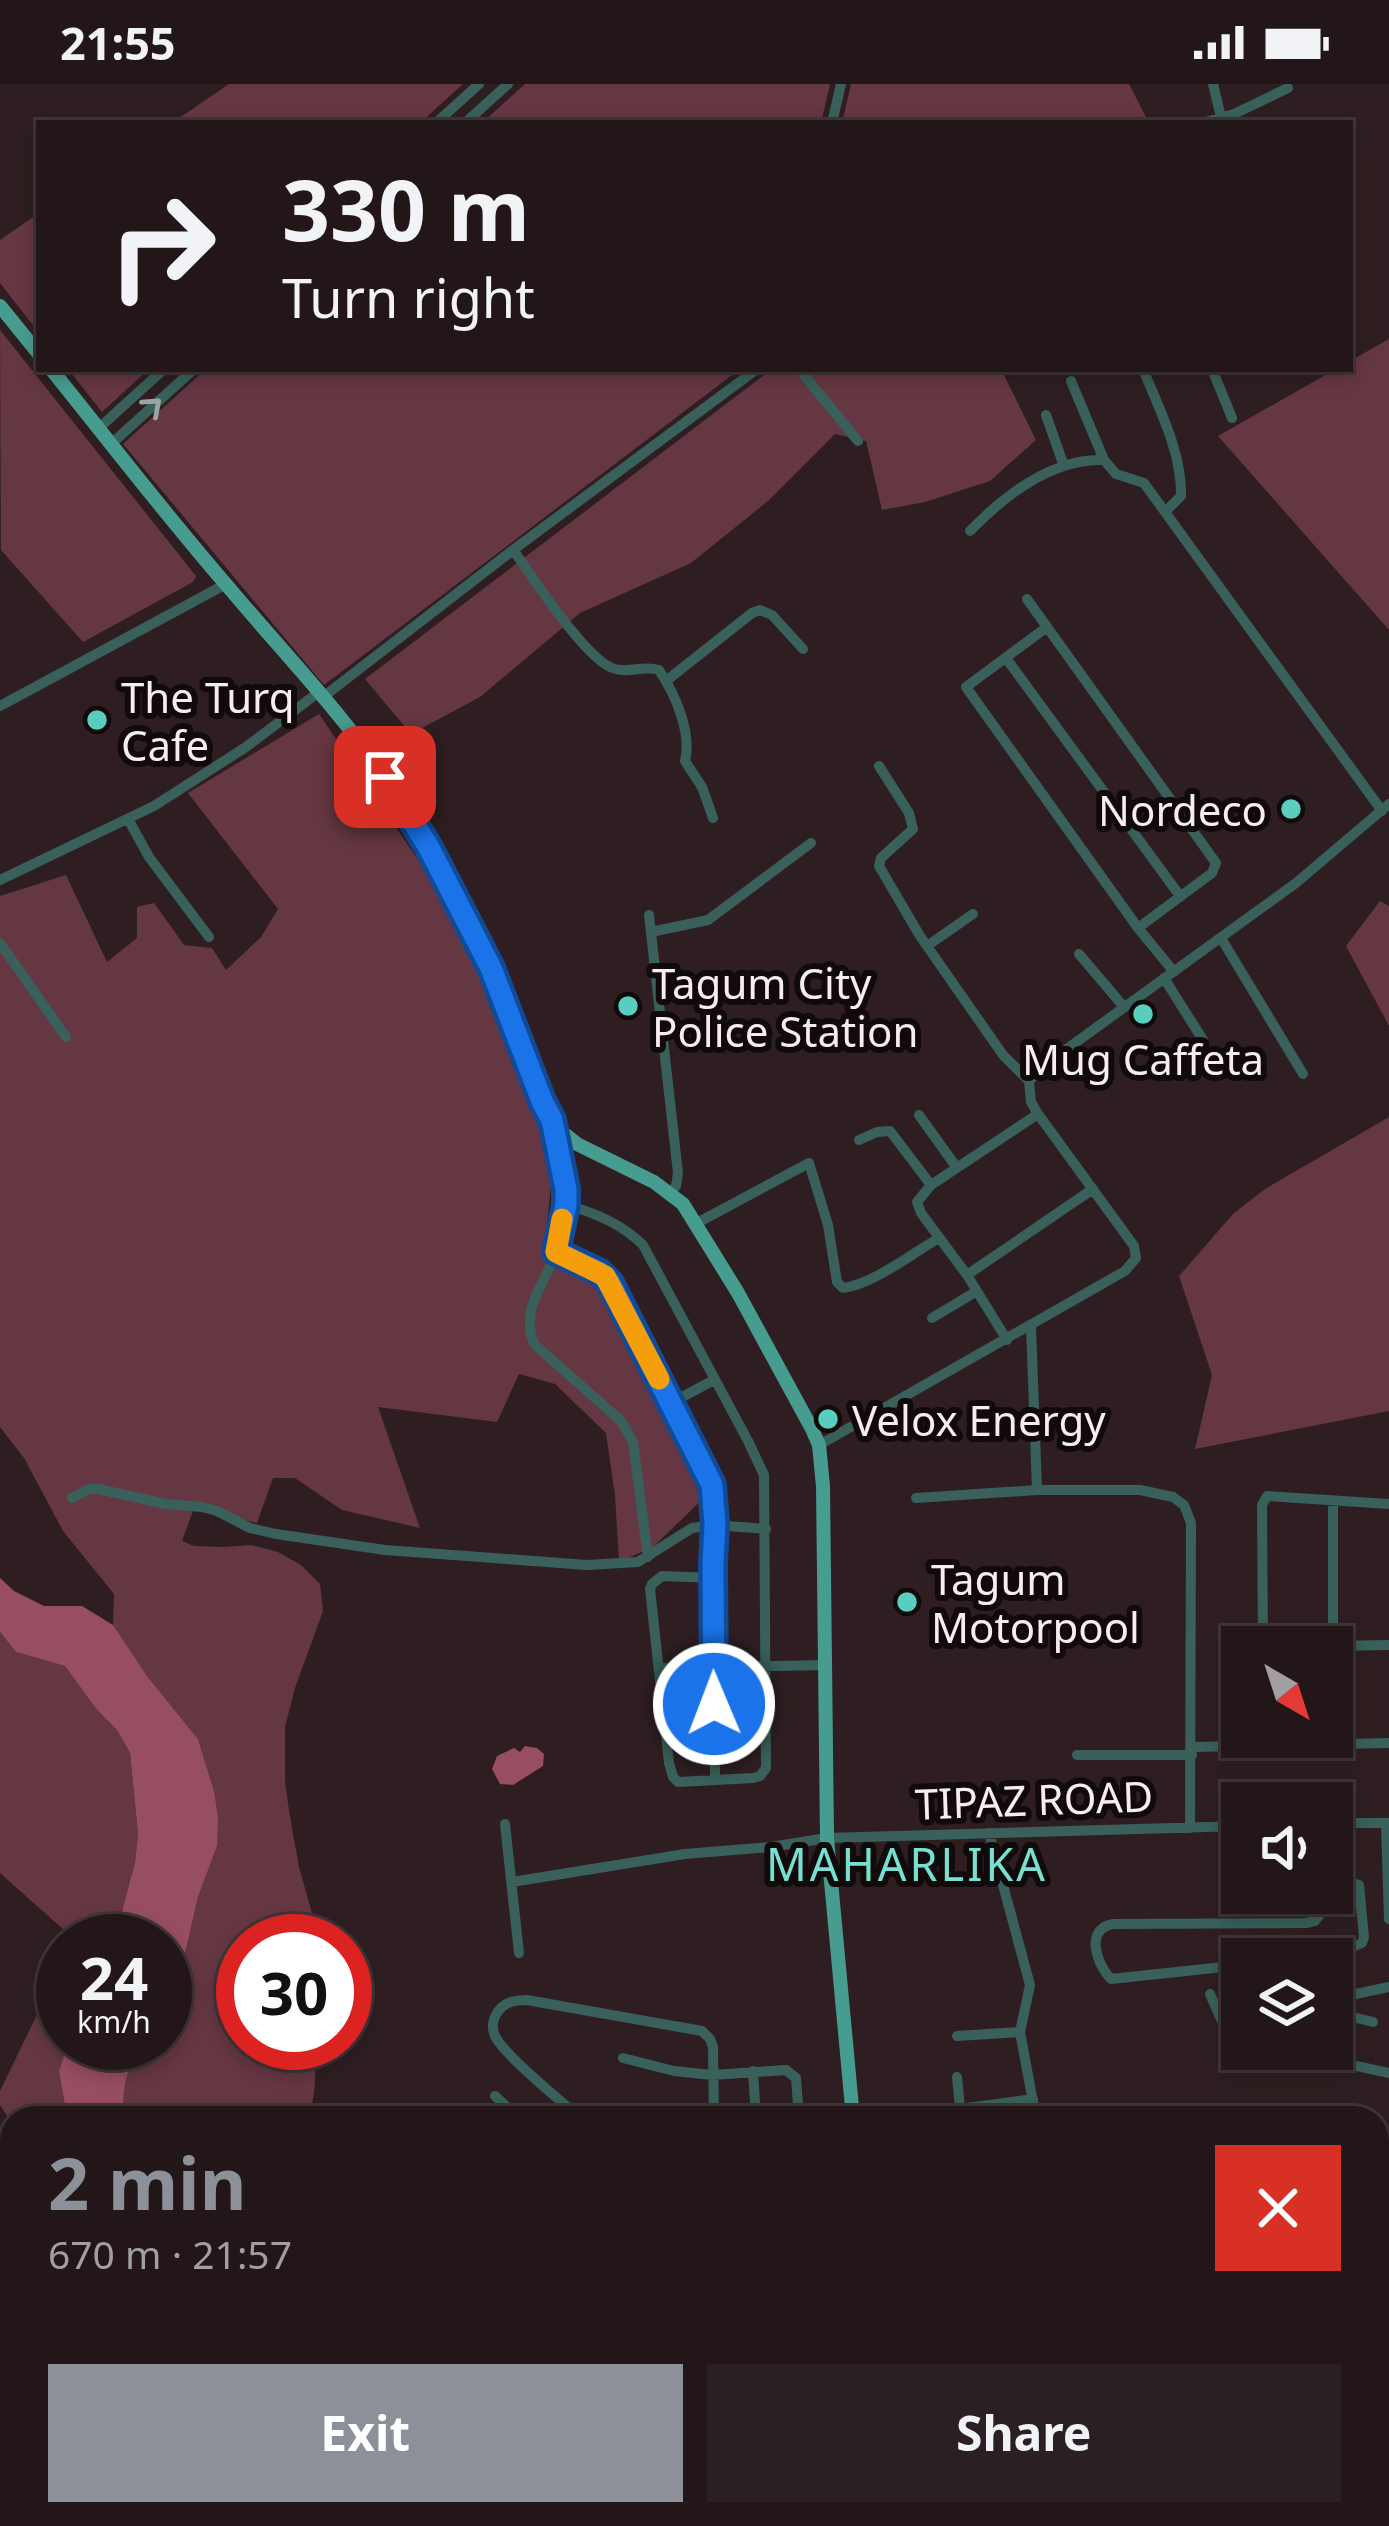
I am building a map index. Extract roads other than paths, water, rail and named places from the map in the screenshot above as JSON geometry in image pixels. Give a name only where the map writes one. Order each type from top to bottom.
[{"type":"main road","points":[[0,306],[36,350]]},
{"type":"main road","points":[[53,372],[385,777],[428,846],[491,968],[552,1120],[577,1144],[671,1192],[697,1223],[819,1445],[827,1838],[852,2106]]},
{"type":"street","points":[[439,120],[479,84]]},
{"type":"street","points":[[468,120],[508,84]]},
{"type":"street","points":[[833,120],[842,84]]},
{"type":"street","points":[[1213,84],[1221,117]]},
{"type":"street","points":[[1212,120],[1288,88]]},
{"type":"street","points":[[99,428],[161,372]]},
{"type":"street","points":[[112,444],[191,372]]},
{"type":"street","points":[[0,880],[128,819],[210,772],[753,372]]},
{"type":"street","points":[[802,372],[858,441]]},
{"type":"street","points":[[1143,372],[1180,474],[1181,496],[1165,512]]},
{"type":"street","points":[[1212,372],[1232,418]]},
{"type":"street","points":[[1029,1081],[1308,874],[1386,807],[1144,483],[1116,474],[1104,460],[1071,381]]},
{"type":"street","points":[[1046,415],[1064,466]]},
{"type":"street","points":[[970,531],[1010,494],[1064,466],[1104,460]]},
{"type":"street","points":[[512,550],[597,658],[618,670],[654,667],[666,680],[688,740],[685,761],[702,787],[712,818]]},
{"type":"street","points":[[0,706],[226,584]]},
{"type":"street","points":[[1027,599],[1216,863],[1212,873],[1138,928]]},
{"type":"street","points":[[666,680],[760,610],[772,615],[803,649]]},
{"type":"street","points":[[1047,627],[966,687],[1138,928],[1203,1040]]},
{"type":"street","points":[[1006,658],[1180,896]]},
{"type":"street","points":[[819,1445],[1031,1327],[1125,1271],[1136,1258],[1134,1246],[1030,1102],[1029,1081],[1003,1054],[927,946],[879,866],[881,858],[914,829],[879,766]]},
{"type":"street","points":[[128,819],[148,857],[209,937]]},
{"type":"street","points":[[651,932],[708,920],[811,844]]},
{"type":"street","points":[[927,946],[973,914]]},
{"type":"street","points":[[649,915],[678,1172],[671,1192]]},
{"type":"street","points":[[1221,938],[1303,1074]]},
{"type":"street","points":[[0,943],[66,1036]]},
{"type":"street","points":[[1078,954],[1124,1007]]},
{"type":"street","points":[[1007,1340],[917,1207],[921,1194],[931,1185],[1038,1114]]},
{"type":"street","points":[[919,1115],[957,1168]]},
{"type":"street","points":[[552,1120],[566,1205],[556,1252],[529,1312],[528,1328],[534,1344],[621,1420],[633,1442],[648,1558]]},
{"type":"street","points":[[859,1140],[890,1131],[931,1185]]},
{"type":"street","points":[[697,1223],[809,1163],[828,1225],[837,1282],[843,1288],[873,1277],[939,1238]]},
{"type":"street","points":[[967,1275],[1093,1189]]},
{"type":"street","points":[[566,1205],[586,1210],[643,1245],[764,1475],[764,1772],[753,1778],[683,1783],[673,1777],[652,1584],[662,1576],[713,1578]]},
{"type":"street","points":[[556,1252],[605,1276],[712,1485],[715,1780]]},
{"type":"street","points":[[932,1318],[977,1291]]},
{"type":"street","points":[[1031,1327],[1037,1490]]},
{"type":"street","points":[[671,1403],[714,1380]]},
{"type":"street","points":[[72,1498],[98,1489],[218,1511],[250,1528],[276,1534],[385,1550],[586,1565],[628,1565],[648,1558],[692,1528],[766,1529]]},
{"type":"street","points":[[916,1498],[1037,1490],[1139,1490],[1158,1492],[1184,1505],[1191,1523],[1190,1828]]},
{"type":"street","points":[[1263,1626],[1263,1500],[1272,1495],[1389,1504]]},
{"type":"street","points":[[1333,1501],[1334,1626]]},
{"type":"street","points":[[1353,1646],[1389,1645]]},
{"type":"street","points":[[658,1668],[826,1665]]},
{"type":"street","points":[[1353,1743],[1389,1743]]},
{"type":"street","points":[[1077,1755],[1221,1747]]},
{"type":"street","points":[[1353,1823],[1388,1823],[1389,1919]]},
{"type":"street","points":[[505,1824],[519,1953]]},
{"type":"street","name":"TIPAZ ROAD","points":[[512,1882],[685,1854],[827,1838],[1221,1827]]},
{"type":"street","points":[[989,1834],[1030,1985],[1020,2032],[1034,2106]]},
{"type":"street","points":[[1353,1882],[1361,1889],[1364,1937],[1353,1947]]},
{"type":"street","points":[[1221,1968],[1111,1979],[1102,1969],[1096,1931],[1113,1924],[1306,1923],[1319,1914]]},
{"type":"street","points":[[1353,1995],[1389,1987]]},
{"type":"street","points":[[1210,1994],[1221,2019]]},
{"type":"street","points":[[567,2106],[495,2036],[494,2020],[508,2003],[527,2000],[702,2031],[712,2047],[713,2106]]},
{"type":"street","points":[[1353,2017],[1372,2022]]},
{"type":"street","points":[[957,2036],[1020,2032]]},
{"type":"street","points":[[623,2058],[712,2075],[786,2070],[796,2078],[798,2106]]},
{"type":"street","points":[[1353,2064],[1389,2072]]},
{"type":"street","points":[[753,2071],[755,2106]]},
{"type":"street","points":[[957,2077],[959,2106]]},
{"type":"street","points":[[495,2096],[505,2106]]},
{"type":"street","points":[[992,2106],[1033,2099]]},
{"type":"place","name":"The Turq Cafe","points":[[97,720]]},
{"type":"place","name":"Nordeco","points":[[1291,809]]},
{"type":"place","name":"Tagum City Police Station","points":[[628,1006]]},
{"type":"place","name":"Mug Caffeta","points":[[1143,1014]]},
{"type":"place","name":"Velox Energy","points":[[828,1419]]},
{"type":"place","name":"Tagum Motorpool","points":[[907,1602]]},
{"type":"district","name":"MAHARLIKA","points":[[907,1863]]}]
